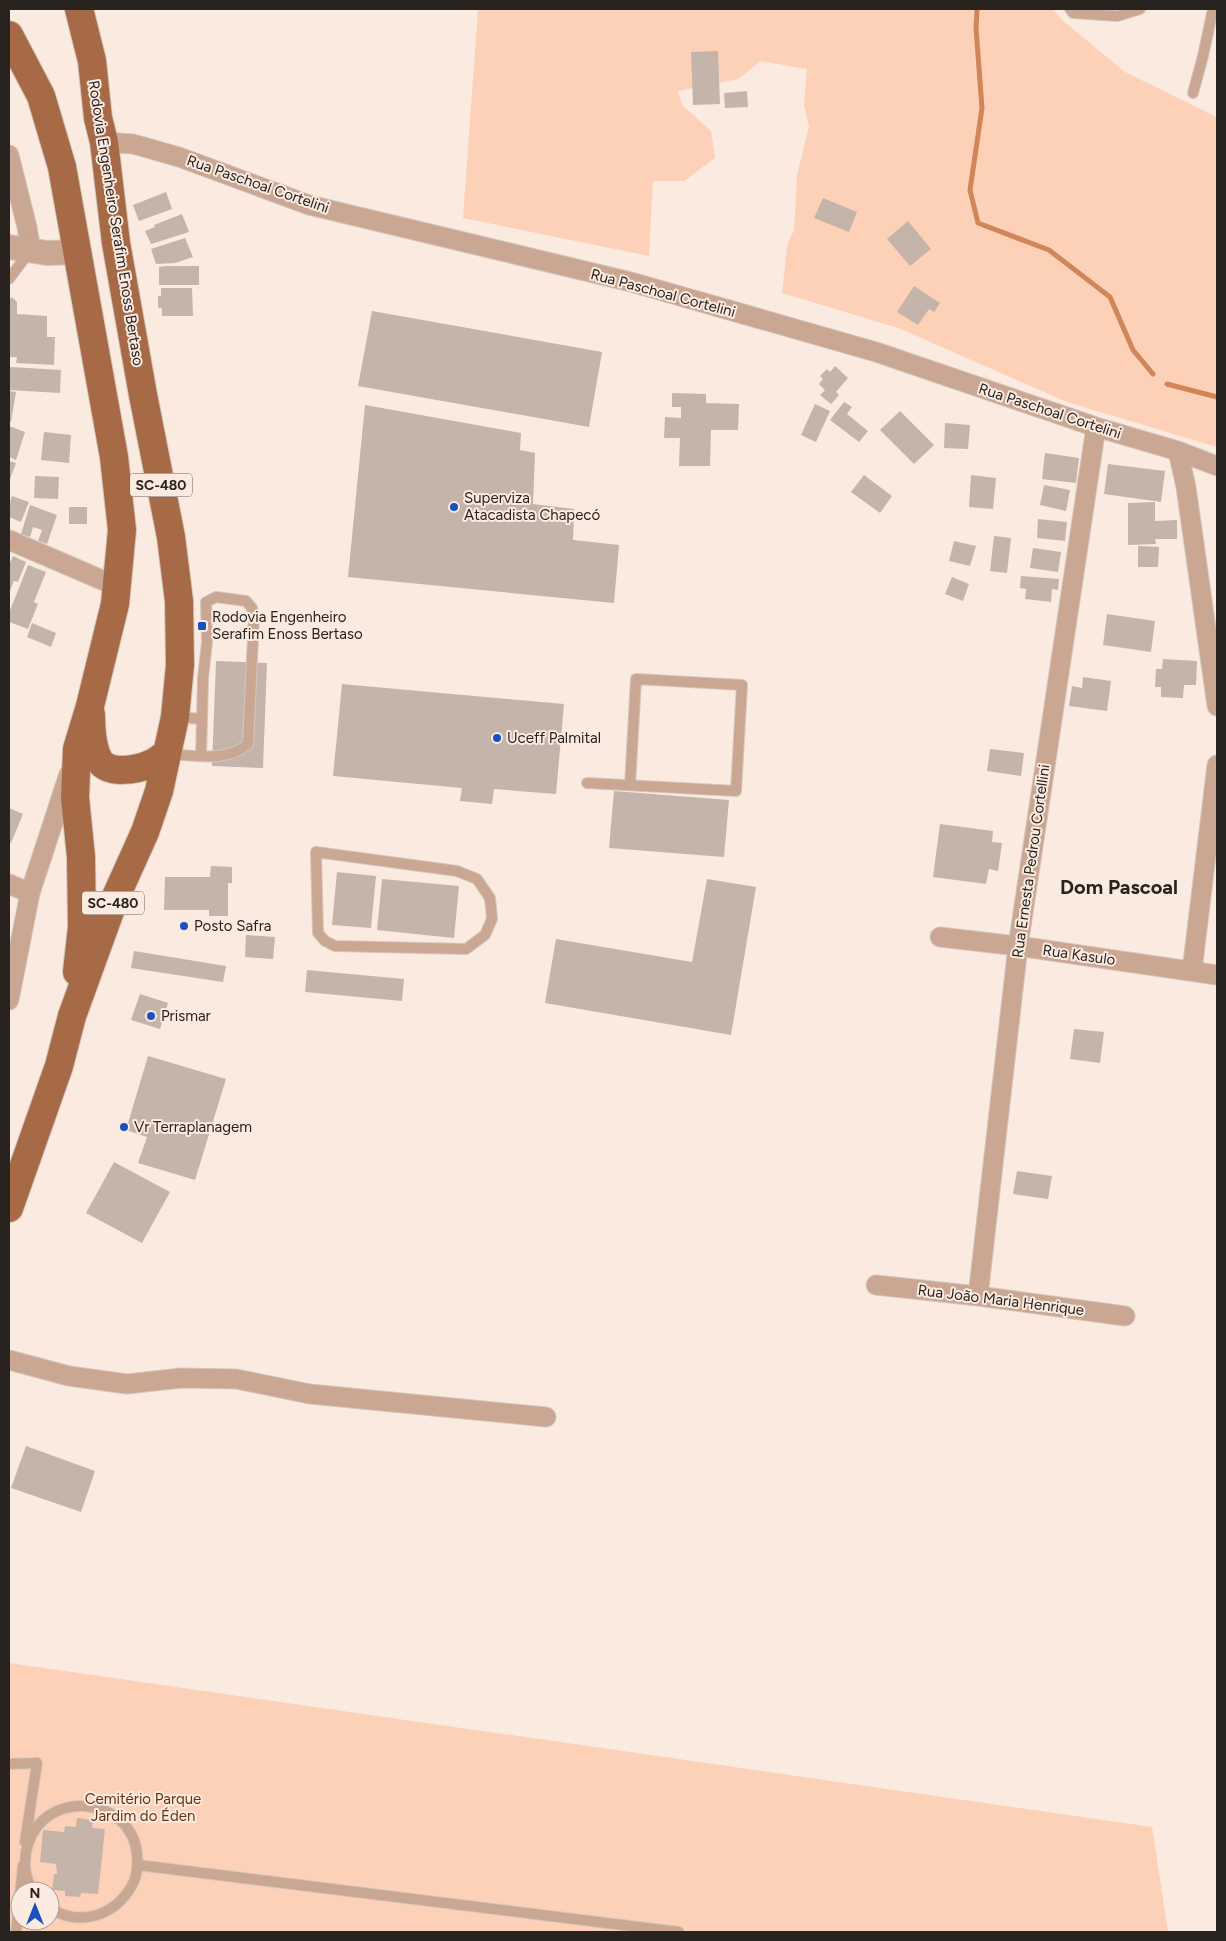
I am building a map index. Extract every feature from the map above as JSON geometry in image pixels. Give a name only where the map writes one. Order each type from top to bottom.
[{"type":"main road","name":"Rodovia Engenheiro Serafim Enoss Bertaso","points":[[9,1208],[59,1066],[72,1016],[113,903],[145,832],[159,791],[175,717],[180,666],[180,630],[176,576],[162,488],[116,243],[104,142],[98,118],[92,61],[79,9]]},
{"type":"main road","name":"Rodovia Engenheiro Serafim Enoss Bertaso","points":[[9,35],[42,96],[62,166],[114,457],[122,530],[114,604],[90,706],[77,749],[75,798],[81,857],[82,928],[72,1016]]},
{"type":"main road","points":[[90,706],[92,737],[100,762],[112,769],[131,769],[150,764],[166,754]]},
{"type":"street","name":"Rua Paschoal Cortelini","points":[[104,142],[133,144],[179,157],[309,205],[631,282],[876,352],[1096,427],[1178,451],[1217,466]]},
{"type":"street","points":[[9,156],[27,227],[20,248],[46,253],[77,252]]},
{"type":"street","name":"Rua Ernesta Pedrou Cortellini","points":[[978,1296],[1018,946],[1096,427]]},
{"type":"street","points":[[1178,451],[1186,487],[1217,706]]},
{"type":"street","points":[[9,540],[116,586]]},
{"type":"street","points":[[9,1000],[30,893],[77,749]]},
{"type":"street","points":[[1192,971],[1217,765]]},
{"type":"street","points":[[9,884],[30,893]]},
{"type":"street","name":"Rua Kasulo","points":[[940,938],[1018,946],[1217,975]]},
{"type":"street","name":"Rua João Maria Henrique","points":[[876,1285],[978,1296],[1125,1316]]},
{"type":"street","points":[[9,1360],[68,1376],[127,1384],[181,1378],[236,1379],[310,1394],[546,1417]]},
{"type":"lane","points":[[1071,11],[1117,16],[1140,9]]},
{"type":"lane","points":[[1193,93],[1213,9]]},
{"type":"lane","points":[[9,279],[20,248]]},
{"type":"lane","points":[[166,754],[201,756],[223,756],[236,752],[248,744],[254,616],[252,608],[246,601],[216,596],[206,602],[207,642],[203,678],[201,756]]},
{"type":"lane","points":[[587,783],[736,791],[742,686],[636,679],[630,785]]},
{"type":"lane","points":[[175,717],[202,719]]},
{"type":"lane","points":[[316,852],[457,871],[477,878],[490,898],[492,919],[485,935],[466,949],[335,946],[325,941],[318,933],[316,852]]},
{"type":"lane","points":[[9,1764],[37,1763],[24,1843],[26,1872],[30,1881]]},
{"type":"lane","points":[[16,1932],[25,1853],[30,1837],[40,1823],[54,1812],[70,1806],[87,1805],[104,1810],[119,1819],[130,1832],[136,1848],[138,1865],[134,1883],[124,1898],[110,1910],[94,1917],[75,1918],[60,1914]]},
{"type":"lane","points":[[138,1865],[679,1932]]},
{"type":"green space","points":[[478,9],[1053,9],[1062,20],[1125,72],[1217,117],[1217,447],[1067,402],[898,328],[782,293],[787,246],[794,230],[797,175],[809,127],[804,104],[807,69],[761,61],[738,79],[678,91],[682,105],[711,131],[715,158],[684,181],[653,181],[649,256],[463,218]]},
{"type":"green space","name":"Cemitério Parque Jardim do Éden","points":[[9,1663],[1152,1827],[1168,1932],[9,1932]]},
{"type":"building","points":[[718,51],[720,104],[693,105],[691,52]]},
{"type":"building","points":[[747,91],[748,107],[725,108],[724,93]]},
{"type":"building","points":[[166,192],[172,209],[139,221],[133,205]]},
{"type":"building","points":[[823,198],[857,212],[849,232],[814,218]]},
{"type":"building","points":[[182,214],[189,232],[151,244],[145,231],[155,227],[154,225]]},
{"type":"building","points":[[908,221],[931,249],[910,266],[887,239]]},
{"type":"building","points":[[185,238],[193,257],[175,263],[156,264],[151,249]]},
{"type":"building","points":[[199,266],[199,285],[159,285],[159,267]]},
{"type":"building","points":[[914,286],[940,303],[934,312],[929,309],[918,325],[897,312]]},
{"type":"building","points":[[161,288],[192,288],[193,316],[162,316],[162,308],[158,308],[158,296],[161,296]]},
{"type":"building","points":[[12,297],[17,302],[17,314],[47,316],[47,337],[55,337],[54,365],[16,363],[17,357],[9,357],[9,300]]},
{"type":"building","points":[[372,311],[602,352],[589,427],[358,386]]},
{"type":"building","points":[[835,366],[848,378],[836,392],[839,395],[831,404],[820,395],[825,390],[819,384],[823,379],[820,376],[827,369],[830,372]]},
{"type":"building","points":[[10,367],[61,370],[60,393],[9,390]]},
{"type":"building","points":[[9,391],[16,392],[11,422],[9,422]]},
{"type":"building","points":[[672,393],[706,394],[706,403],[739,404],[738,430],[711,430],[710,466],[679,466],[680,438],[664,438],[665,417],[681,418],[681,407],[672,407]]},
{"type":"building","points":[[844,402],[852,407],[847,414],[868,431],[859,442],[830,420]]},
{"type":"building","points":[[815,404],[830,411],[816,442],[801,435]]},
{"type":"building","name":"Superviza Atacadista Chapecó","points":[[365,405],[521,433],[520,450],[535,453],[533,504],[574,509],[573,540],[619,545],[614,603],[348,577]]},
{"type":"building","points":[[900,411],[934,445],[914,464],[880,430]]},
{"type":"building","points":[[945,423],[970,425],[968,449],[944,448]]},
{"type":"building","points":[[9,426],[25,432],[16,460],[9,457]]},
{"type":"building","points":[[44,432],[71,435],[69,463],[41,460]]},
{"type":"building","points":[[1045,453],[1079,458],[1076,483],[1042,479]]},
{"type":"building","points":[[9,461],[16,463],[9,482]]},
{"type":"building","points":[[1108,464],[1165,471],[1161,502],[1104,494]]},
{"type":"building","points":[[864,475],[892,496],[880,513],[851,492]]},
{"type":"building","points":[[971,475],[996,478],[993,509],[969,507]]},
{"type":"building","points":[[35,476],[59,477],[58,499],[34,498]]},
{"type":"building","points":[[1044,485],[1070,490],[1066,511],[1040,505]]},
{"type":"building","points":[[12,496],[29,502],[21,522],[9,517],[9,505]]},
{"type":"building","points":[[1155,502],[1155,521],[1177,520],[1177,539],[1155,539],[1156,544],[1128,545],[1128,503]]},
{"type":"building","points":[[30,505],[57,515],[47,544],[38,541],[42,530],[33,527],[30,537],[21,534]]},
{"type":"building","points":[[69,507],[87,507],[87,524],[69,524]]},
{"type":"building","points":[[1038,519],[1067,522],[1065,541],[1037,538]]},
{"type":"building","points":[[994,536],[1011,538],[1007,573],[990,571]]},
{"type":"building","points":[[954,541],[976,546],[970,566],[949,561]]},
{"type":"building","points":[[1138,546],[1159,547],[1158,567],[1138,567]]},
{"type":"building","points":[[1033,548],[1061,552],[1058,572],[1030,568]]},
{"type":"building","points":[[13,556],[26,562],[18,582],[14,581],[9,593],[9,565]]},
{"type":"building","points":[[28,565],[46,572],[34,602],[38,604],[28,629],[9,622],[9,613]]},
{"type":"building","points":[[1021,576],[1059,579],[1058,590],[1052,589],[1051,602],[1025,599],[1026,589],[1020,588]]},
{"type":"building","points":[[952,577],[969,584],[963,601],[945,594]]},
{"type":"building","points":[[1107,614],[1155,621],[1151,652],[1103,645]]},
{"type":"building","points":[[32,623],[56,633],[51,647],[27,637]]},
{"type":"building","points":[[1163,659],[1197,661],[1196,685],[1184,685],[1183,698],[1161,697],[1161,687],[1155,687],[1156,669],[1162,669]]},
{"type":"building","points":[[216,661],[267,663],[263,768],[212,766]]},
{"type":"building","points":[[1083,677],[1111,681],[1107,711],[1069,706],[1072,686],[1082,688]]},
{"type":"building","points":[[342,684],[564,704],[556,794],[494,789],[492,804],[460,801],[462,788],[333,776]]},
{"type":"building","points":[[990,749],[1024,753],[1021,776],[987,771]]},
{"type":"building","points":[[614,791],[729,800],[724,857],[609,848]]},
{"type":"building","points":[[9,808],[23,814],[11,843],[9,842]]},
{"type":"building","points":[[940,824],[993,831],[992,842],[1002,843],[998,871],[989,869],[986,884],[933,877]]},
{"type":"building","points":[[211,866],[232,867],[232,883],[228,883],[228,916],[209,916],[209,910],[164,910],[165,877],[210,877]]},
{"type":"building","points":[[337,872],[376,876],[371,928],[332,925]]},
{"type":"building","points":[[382,879],[459,886],[454,938],[377,930]]},
{"type":"building","points":[[707,879],[756,887],[731,1035],[545,1003],[556,939],[692,962]]},
{"type":"building","points":[[246,935],[275,937],[273,959],[245,957]]},
{"type":"building","points":[[134,951],[226,966],[223,982],[131,968]]},
{"type":"building","points":[[307,970],[404,979],[402,1001],[305,992]]},
{"type":"building","points":[[140,994],[168,1003],[160,1029],[131,1020]]},
{"type":"building","points":[[1074,1029],[1104,1032],[1100,1063],[1070,1059]]},
{"type":"building","points":[[148,1056],[226,1079],[195,1180],[138,1163],[147,1137],[126,1130]]},
{"type":"building","points":[[114,1162],[170,1192],[142,1243],[86,1213]]},
{"type":"building","points":[[1017,1171],[1052,1176],[1048,1199],[1013,1194]]},
{"type":"building","points":[[26,1446],[95,1471],[81,1512],[11,1488]]},
{"type":"building","points":[[77,1818],[93,1820],[92,1828],[105,1829],[98,1894],[81,1893],[80,1897],[65,1896],[65,1891],[60,1891],[60,1881],[53,1881],[54,1874],[57,1874],[56,1864],[40,1862],[43,1830],[64,1832],[65,1826],[76,1827]]},
{"type":"waterway","points":[[977,9],[976,28],[982,108],[970,190],[978,223],[1049,250],[1110,297],[1133,350],[1153,374]]},
{"type":"waterway","points":[[1167,384],[1217,397]]},
{"type":"place","name":"Superviza Atacadista Chapecó","points":[[454,507]]},
{"type":"place","name":"Rodovia Engenheiro Serafim Enoss Bertaso","points":[[202,626]]},
{"type":"place","name":"Uceff Palmital","points":[[497,738]]},
{"type":"place","name":"Posto Safra","points":[[184,926]]},
{"type":"place","name":"Prismar","points":[[151,1016]]},
{"type":"place","name":"Vr Terraplanagem","points":[[124,1127]]},
{"type":"district","name":"Dom Pascoal","points":[[1119,887]]}]
